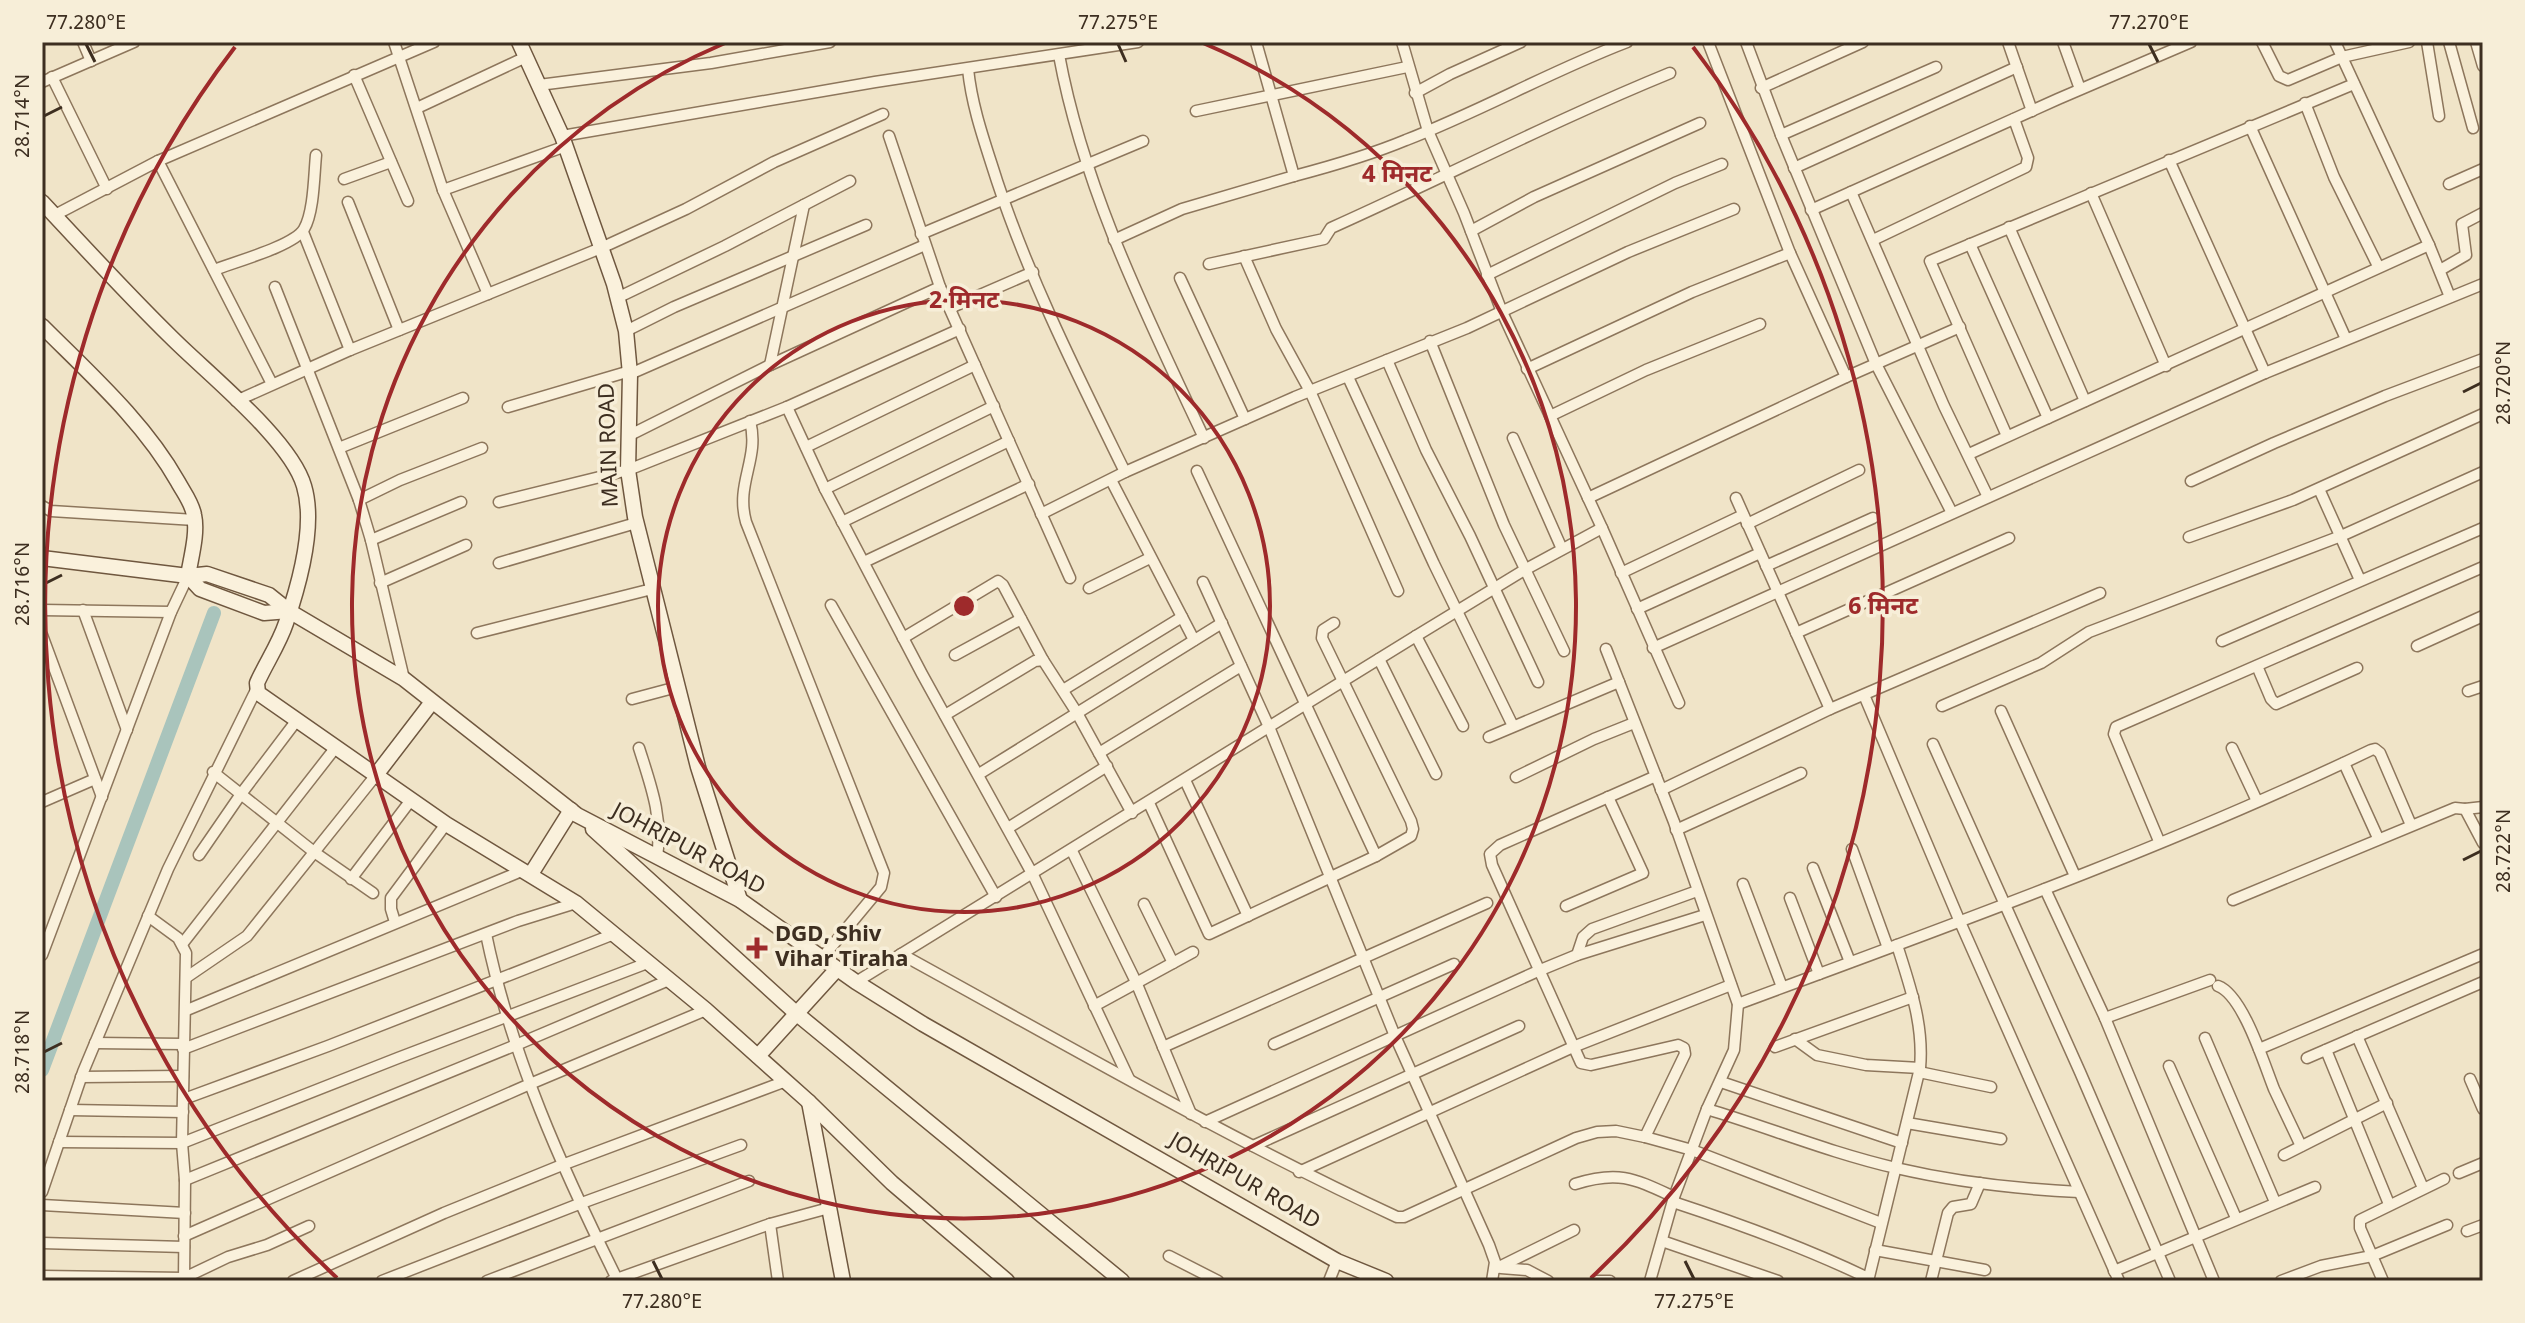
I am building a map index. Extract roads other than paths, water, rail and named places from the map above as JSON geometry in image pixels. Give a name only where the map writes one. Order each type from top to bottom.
[{"type":"street","points":[[83,42],[91,61]]},
{"type":"street","points":[[107,189],[47,79],[134,42]]},
{"type":"street","points":[[394,42],[443,190],[488,294]]},
{"type":"street","points":[[55,215],[158,161],[434,42]]},
{"type":"street","name":"MAIN ROAD","points":[[519,42],[564,141],[626,331],[630,373],[628,470],[636,523],[698,767],[740,900]]},
{"type":"street","points":[[539,85],[711,63],[830,42]]},
{"type":"street","points":[[443,190],[564,141],[1138,42]]},
{"type":"street","points":[[1256,42],[1294,176]]},
{"type":"street","points":[[1402,42],[1428,131],[1449,176],[1502,312],[1679,703]]},
{"type":"street","points":[[1415,93],[1521,42]]},
{"type":"street","points":[[1114,240],[1182,209],[1345,162],[1428,131],[1627,42]]},
{"type":"street","points":[[1708,42],[1790,253],[1846,377]]},
{"type":"street","points":[[1746,42],[1761,88],[1876,364],[1952,513]]},
{"type":"street","points":[[1761,88],[1863,42]]},
{"type":"street","points":[[2008,42],[2032,111]]},
{"type":"street","points":[[2063,42],[2080,89]]},
{"type":"street","points":[[1811,210],[2191,42]]},
{"type":"street","points":[[2262,42],[2282,79],[2296,78],[2342,57],[2409,42]]},
{"type":"street","points":[[2335,42],[2450,297]]},
{"type":"street","points":[[2427,42],[2439,116]]},
{"type":"street","points":[[2449,42],[2473,128]]},
{"type":"street","points":[[2476,42],[2483,66]]},
{"type":"street","points":[[1059,55],[1065,88],[1114,240],[1137,297],[1204,438]]},
{"type":"street","points":[[417,108],[526,57]]},
{"type":"street","points":[[1196,111],[1407,67]]},
{"type":"street","points":[[1781,135],[1936,67]]},
{"type":"street","points":[[1794,168],[2017,67]]},
{"type":"street","points":[[968,69],[973,105],[1004,201],[1033,272],[1125,472]]},
{"type":"street","points":[[1209,264],[1324,239],[1331,228],[1449,176],[1530,134],[1670,73]]},
{"type":"street","points":[[354,75],[408,201]]},
{"type":"street","points":[[2007,436],[1930,261],[2354,84]]},
{"type":"street","points":[[2305,103],[2334,177],[2378,266]]},
{"type":"street","points":[[236,401],[350,350],[601,248],[686,209],[774,162],[883,114]]},
{"type":"street","points":[[1873,240],[2026,167],[2028,158],[2014,119]]},
{"type":"street","points":[[1471,231],[1534,197],[1700,123]]},
{"type":"street","points":[[2250,126],[2346,339]]},
{"type":"street","points":[[889,136],[940,287],[1070,578]]},
{"type":"street","points":[[921,234],[1143,141]]},
{"type":"street","points":[[316,155],[303,232],[350,350]]},
{"type":"street","points":[[2169,160],[2265,373]]},
{"type":"street","points":[[158,161],[272,384]]},
{"type":"street","points":[[344,179],[391,162]]},
{"type":"street","points":[[1487,275],[1675,183],[1722,164]]},
{"type":"street","points":[[2449,184],[2483,169]]},
{"type":"street","points":[[617,298],[850,181]]},
{"type":"street","points":[[1851,192],[1917,346],[1988,497]]},
{"type":"street","points":[[2091,193],[2166,366]]},
{"type":"street","points":[[42,202],[170,337],[278,440],[304,486],[308,512],[297,589],[281,634],[213,772],[148,916],[81,1077],[42,1192]]},
{"type":"street","points":[[348,202],[399,330]]},
{"type":"street","points":[[770,365],[804,205]]},
{"type":"street","points":[[1041,514],[1125,472],[1245,419],[1502,312],[1628,252],[1734,209]]},
{"type":"street","points":[[2440,270],[2466,255],[2462,224],[2483,213]]},
{"type":"street","points":[[626,331],[674,307],[866,225]]},
{"type":"street","points":[[2009,227],[2085,401]]},
{"type":"street","points":[[214,270],[303,232]]},
{"type":"street","points":[[1970,244],[2048,418]]},
{"type":"street","points":[[508,407],[630,373],[925,245]]},
{"type":"street","points":[[1969,454],[2429,245]]},
{"type":"street","points":[[1527,369],[1692,292],[1790,253]]},
{"type":"street","points":[[1244,256],[1276,329],[1310,391],[1398,591]]},
{"type":"street","points":[[950,308],[1033,272]]},
{"type":"street","points":[[1180,278],[1245,419]]},
{"type":"street","points":[[1653,648],[2265,373],[2483,285]]},
{"type":"street","points":[[275,287],[359,500],[404,679]]},
{"type":"street","points":[[630,435],[770,365],[940,287]]},
{"type":"street","points":[[1550,416],[1646,370],[1760,324]]},
{"type":"street","points":[[42,326],[104,387],[154,445],[191,505],[195,520],[188,576],[171,612],[42,955]]},
{"type":"street","points":[[1588,498],[1960,327]]},
{"type":"street","points":[[499,502],[628,470],[787,407],[960,329]]},
{"type":"street","points":[[1430,341],[1504,525],[1564,651]]},
{"type":"street","points":[[2191,481],[2385,396],[2483,359]]},
{"type":"street","points":[[1387,360],[1426,450],[1538,682]]},
{"type":"street","points":[[806,447],[975,365]]},
{"type":"street","points":[[1348,377],[1513,726]]},
{"type":"street","points":[[339,448],[463,398]]},
{"type":"street","points":[[825,489],[994,406]]},
{"type":"street","points":[[787,407],[842,522],[1033,875],[1130,1080]]},
{"type":"street","points":[[2189,537],[2319,489],[2483,414]]},
{"type":"street","points":[[750,421],[754,442],[742,494],[746,522],[884,873],[881,887],[822,958]]},
{"type":"street","points":[[1513,438],[1562,549]]},
{"type":"street","points":[[842,522],[1009,441]]},
{"type":"street","points":[[359,500],[400,480],[482,448]]},
{"type":"street","points":[[1621,573],[1859,470]]},
{"type":"street","points":[[1197,471],[1376,856]]},
{"type":"street","points":[[1942,706],[2041,663],[2089,632],[2341,536],[2483,472]]},
{"type":"street","points":[[1111,480],[1194,640]]},
{"type":"street","points":[[864,562],[1029,484]]},
{"type":"street","points":[[2319,489],[2360,580]]},
{"type":"street","points":[[1736,498],[1830,709]]},
{"type":"street","points":[[371,540],[461,502]]},
{"type":"street","points":[[42,506],[51,511],[195,520]]},
{"type":"street","points":[[1766,566],[1873,518]]},
{"type":"street","points":[[499,563],[636,523]]},
{"type":"street","points":[[856,982],[1526,569],[1602,528]]},
{"type":"street","points":[[2222,641],[2483,528]]},
{"type":"street","points":[[1796,633],[2009,538]]},
{"type":"street","points":[[380,583],[466,545]]},
{"type":"street","points":[[1637,609],[1760,553]]},
{"type":"street","name":"JOHRIPUR ROAD","points":[[42,558],[188,576],[207,574],[269,595],[289,611],[404,679],[574,812],[740,900],[856,982],[937,1032],[1337,1261],[1386,1281]]},
{"type":"street","points":[[1089,588],[1150,558]]},
{"type":"street","points":[[2159,841],[2114,734],[2116,727],[2483,567]]},
{"type":"street","points":[[188,576],[200,589],[264,613],[289,611]]},
{"type":"street","points":[[903,638],[998,581],[1132,813]]},
{"type":"street","points":[[1203,582],[1269,727],[1395,1036],[1489,1245],[1495,1269],[1492,1281]]},
{"type":"street","points":[[477,633],[652,589]]},
{"type":"street","points":[[1661,790],[1830,709],[2100,593]]},
{"type":"street","points":[[831,605],[996,897]]},
{"type":"street","points":[[42,610],[171,612]]},
{"type":"street","points":[[83,610],[127,730]]},
{"type":"street","points":[[2417,646],[2483,616]]},
{"type":"street","points":[[1063,690],[1182,617]]},
{"type":"street","points":[[955,655],[1021,619]]},
{"type":"street","points":[[979,774],[1222,623]]},
{"type":"street","points":[[1149,803],[1207,932],[1211,934],[1376,856],[1411,836],[1413,829],[1341,683],[1321,634],[1334,623]]},
{"type":"street","points":[[42,635],[102,797]]},
{"type":"street","points":[[1416,636],[1463,726]]},
{"type":"street","points":[[1606,649],[1656,776],[1738,1004],[1734,1050],[1707,1109],[1674,1200],[1652,1281]]},
{"type":"street","points":[[1379,659],[1436,774]]},
{"type":"street","points":[[945,715],[1035,661],[1043,660]]},
{"type":"street","points":[[1099,753],[1241,666]]},
{"type":"street","points":[[2257,666],[2276,704],[2357,668]]},
{"type":"street","points":[[1489,737],[1619,682]]},
{"type":"street","points":[[2468,691],[2483,686]]},
{"type":"street","points":[[632,699],[677,687]]},
{"type":"street","points":[[256,690],[446,824],[531,869],[576,903],[706,1010],[809,1102],[892,1183],[1007,1281]]},
{"type":"street","points":[[1864,695],[2116,1276],[2157,1251],[2315,1187]]},
{"type":"street","points":[[187,977],[247,936],[432,702]]},
{"type":"street","points":[[2001,711],[2075,876]]},
{"type":"street","points":[[199,855],[297,720]]},
{"type":"street","points":[[1516,777],[1634,723]]},
{"type":"street","points":[[1933,744],[2170,1281]]},
{"type":"street","points":[[183,943],[336,747]]},
{"type":"street","points":[[639,748],[659,815],[661,835],[657,857]]},
{"type":"street","points":[[2232,748],[2257,801]]},
{"type":"street","points":[[1738,1004],[2045,889],[2371,750],[2378,751],[2411,825]]},
{"type":"street","points":[[2344,763],[2378,838]]},
{"type":"street","points":[[1008,828],[1107,766]]},
{"type":"street","points":[[213,772],[314,852],[373,893]]},
{"type":"street","points":[[1676,830],[1801,773]]},
{"type":"street","points":[[1645,1137],[1685,1054],[1684,1048],[1678,1045],[1586,1065],[1578,1060],[1492,865],[1490,854],[1500,845],[1656,776]]},
{"type":"street","points":[[42,802],[95,779]]},
{"type":"street","points":[[1185,780],[1248,916]]},
{"type":"street","points":[[1566,906],[1643,873],[1608,797]]},
{"type":"street","points":[[351,879],[411,800]]},
{"type":"street","points":[[2233,900],[2455,808],[2483,807]]},
{"type":"street","points":[[2465,809],[2483,843]]},
{"type":"street","points":[[187,1010],[395,922],[531,869],[574,812],[797,1014],[1122,1281]]},
{"type":"street","points":[[395,922],[391,898],[446,824]]},
{"type":"street","points":[[1575,1184],[1609,1175],[1624,1176],[1674,1200],[1808,1249],[1868,1279],[1920,1070],[1922,1033],[1913,997],[1852,849]]},
{"type":"street","points":[[1072,851],[1136,982],[1191,1114]]},
{"type":"street","points":[[1813,868],[1850,962]]},
{"type":"street","points":[[1743,884],[1782,987]]},
{"type":"street","points":[[2045,889],[2105,1018],[2214,1281]]},
{"type":"street","points":[[1577,955],[1583,937],[1592,929],[1697,891]]},
{"type":"street","points":[[1790,898],[1819,974]]},
{"type":"street","points":[[95,1043],[183,1047],[576,903]]},
{"type":"street","points":[[1163,1047],[1487,903]]},
{"type":"street","points":[[1144,904],[1173,963]]},
{"type":"street","points":[[1205,1122],[1538,971],[1577,955],[1705,915]]},
{"type":"street","points":[[148,916],[183,943],[186,953],[182,1143],[185,1180],[184,1279]]},
{"type":"street","points":[[486,934],[495,981],[530,1084],[562,1165],[614,1280],[770,1224],[829,1208]]},
{"type":"street","points":[[184,1099],[614,934]]},
{"type":"street","points":[[1094,1006],[1193,952]]},
{"type":"street","points":[[901,954],[1299,1172],[1401,1218],[1576,1138],[1616,1131],[1692,1150],[1881,1223]]},
{"type":"street","points":[[2259,1049],[2483,954]]},
{"type":"street","points":[[59,1142],[182,1143],[650,962]]},
{"type":"street","points":[[1274,1044],[1454,964]]},
{"type":"street","points":[[758,1056],[837,969]]},
{"type":"street","points":[[185,1180],[669,980]]},
{"type":"street","points":[[2307,1058],[2483,982]]},
{"type":"street","points":[[2105,1018],[2214,983],[2224,988],[2233,998],[2259,1049],[2301,1146]]},
{"type":"street","points":[[1299,1172],[1573,1047],[1731,985]]},
{"type":"street","points":[[1775,1047],[1913,997]]},
{"type":"street","points":[[42,1243],[184,1242],[530,1084],[706,1010]]},
{"type":"street","points":[[1253,1146],[1519,1026]]},
{"type":"street","points":[[2357,1036],[2423,1188]]},
{"type":"street","points":[[2205,1038],[2275,1202]]},
{"type":"street","points":[[1795,1039],[1817,1055],[1866,1065],[1920,1070],[1991,1087]]},
{"type":"street","points":[[2326,1050],[2389,1204]]},
{"type":"street","points":[[2169,1066],[2236,1218]]},
{"type":"street","points":[[81,1077],[183,1076]]},
{"type":"street","points":[[2470,1079],[2483,1109]]},
{"type":"street","points":[[293,1281],[444,1213],[562,1165],[786,1081]]},
{"type":"street","points":[[1721,1082],[1902,1143]]},
{"type":"street","points":[[809,1102],[843,1281]]},
{"type":"street","points":[[2284,1155],[2387,1103]]},
{"type":"street","points":[[1707,1109],[1894,1168],[2022,1190],[2079,1192]]},
{"type":"street","points":[[70,1110],[183,1112]]},
{"type":"street","points":[[1907,1123],[2001,1139]]},
{"type":"street","points":[[382,1281],[741,1145]]},
{"type":"street","points":[[2459,1173],[2483,1163]]},
{"type":"street","points":[[2383,1281],[2360,1228],[2360,1220],[2444,1179]]},
{"type":"street","points":[[487,1281],[749,1181]]},
{"type":"street","points":[[1931,1281],[1948,1213],[1953,1207],[1968,1206],[1974,1202],[1980,1183]]},
{"type":"street","points":[[42,1205],[185,1213]]},
{"type":"street","points":[[770,1224],[778,1281]]},
{"type":"street","points":[[2281,1281],[2334,1262],[2372,1256],[2447,1225]]},
{"type":"street","points":[[2467,1231],[2483,1225]]},
{"type":"street","points":[[42,1276],[184,1279],[228,1257],[267,1245],[309,1226]]},
{"type":"street","points":[[1495,1269],[1574,1230]]},
{"type":"street","points":[[1662,1241],[1778,1281]]},
{"type":"street","points":[[1875,1250],[1985,1270]]},
{"type":"street","points":[[1169,1256],[1218,1281]]},
{"type":"street","points":[[1329,1281],[1337,1261]]},
{"type":"street","points":[[1495,1269],[1527,1270],[1548,1281]]},
{"type":"street","points":[[1595,1281],[1610,1281]]},
{"type":"waterway","points":[[42,1070],[214,613]]},
{"type":"place","name":"DGD, Shiv Vihar Tiraha","points":[[757,948]]}]
